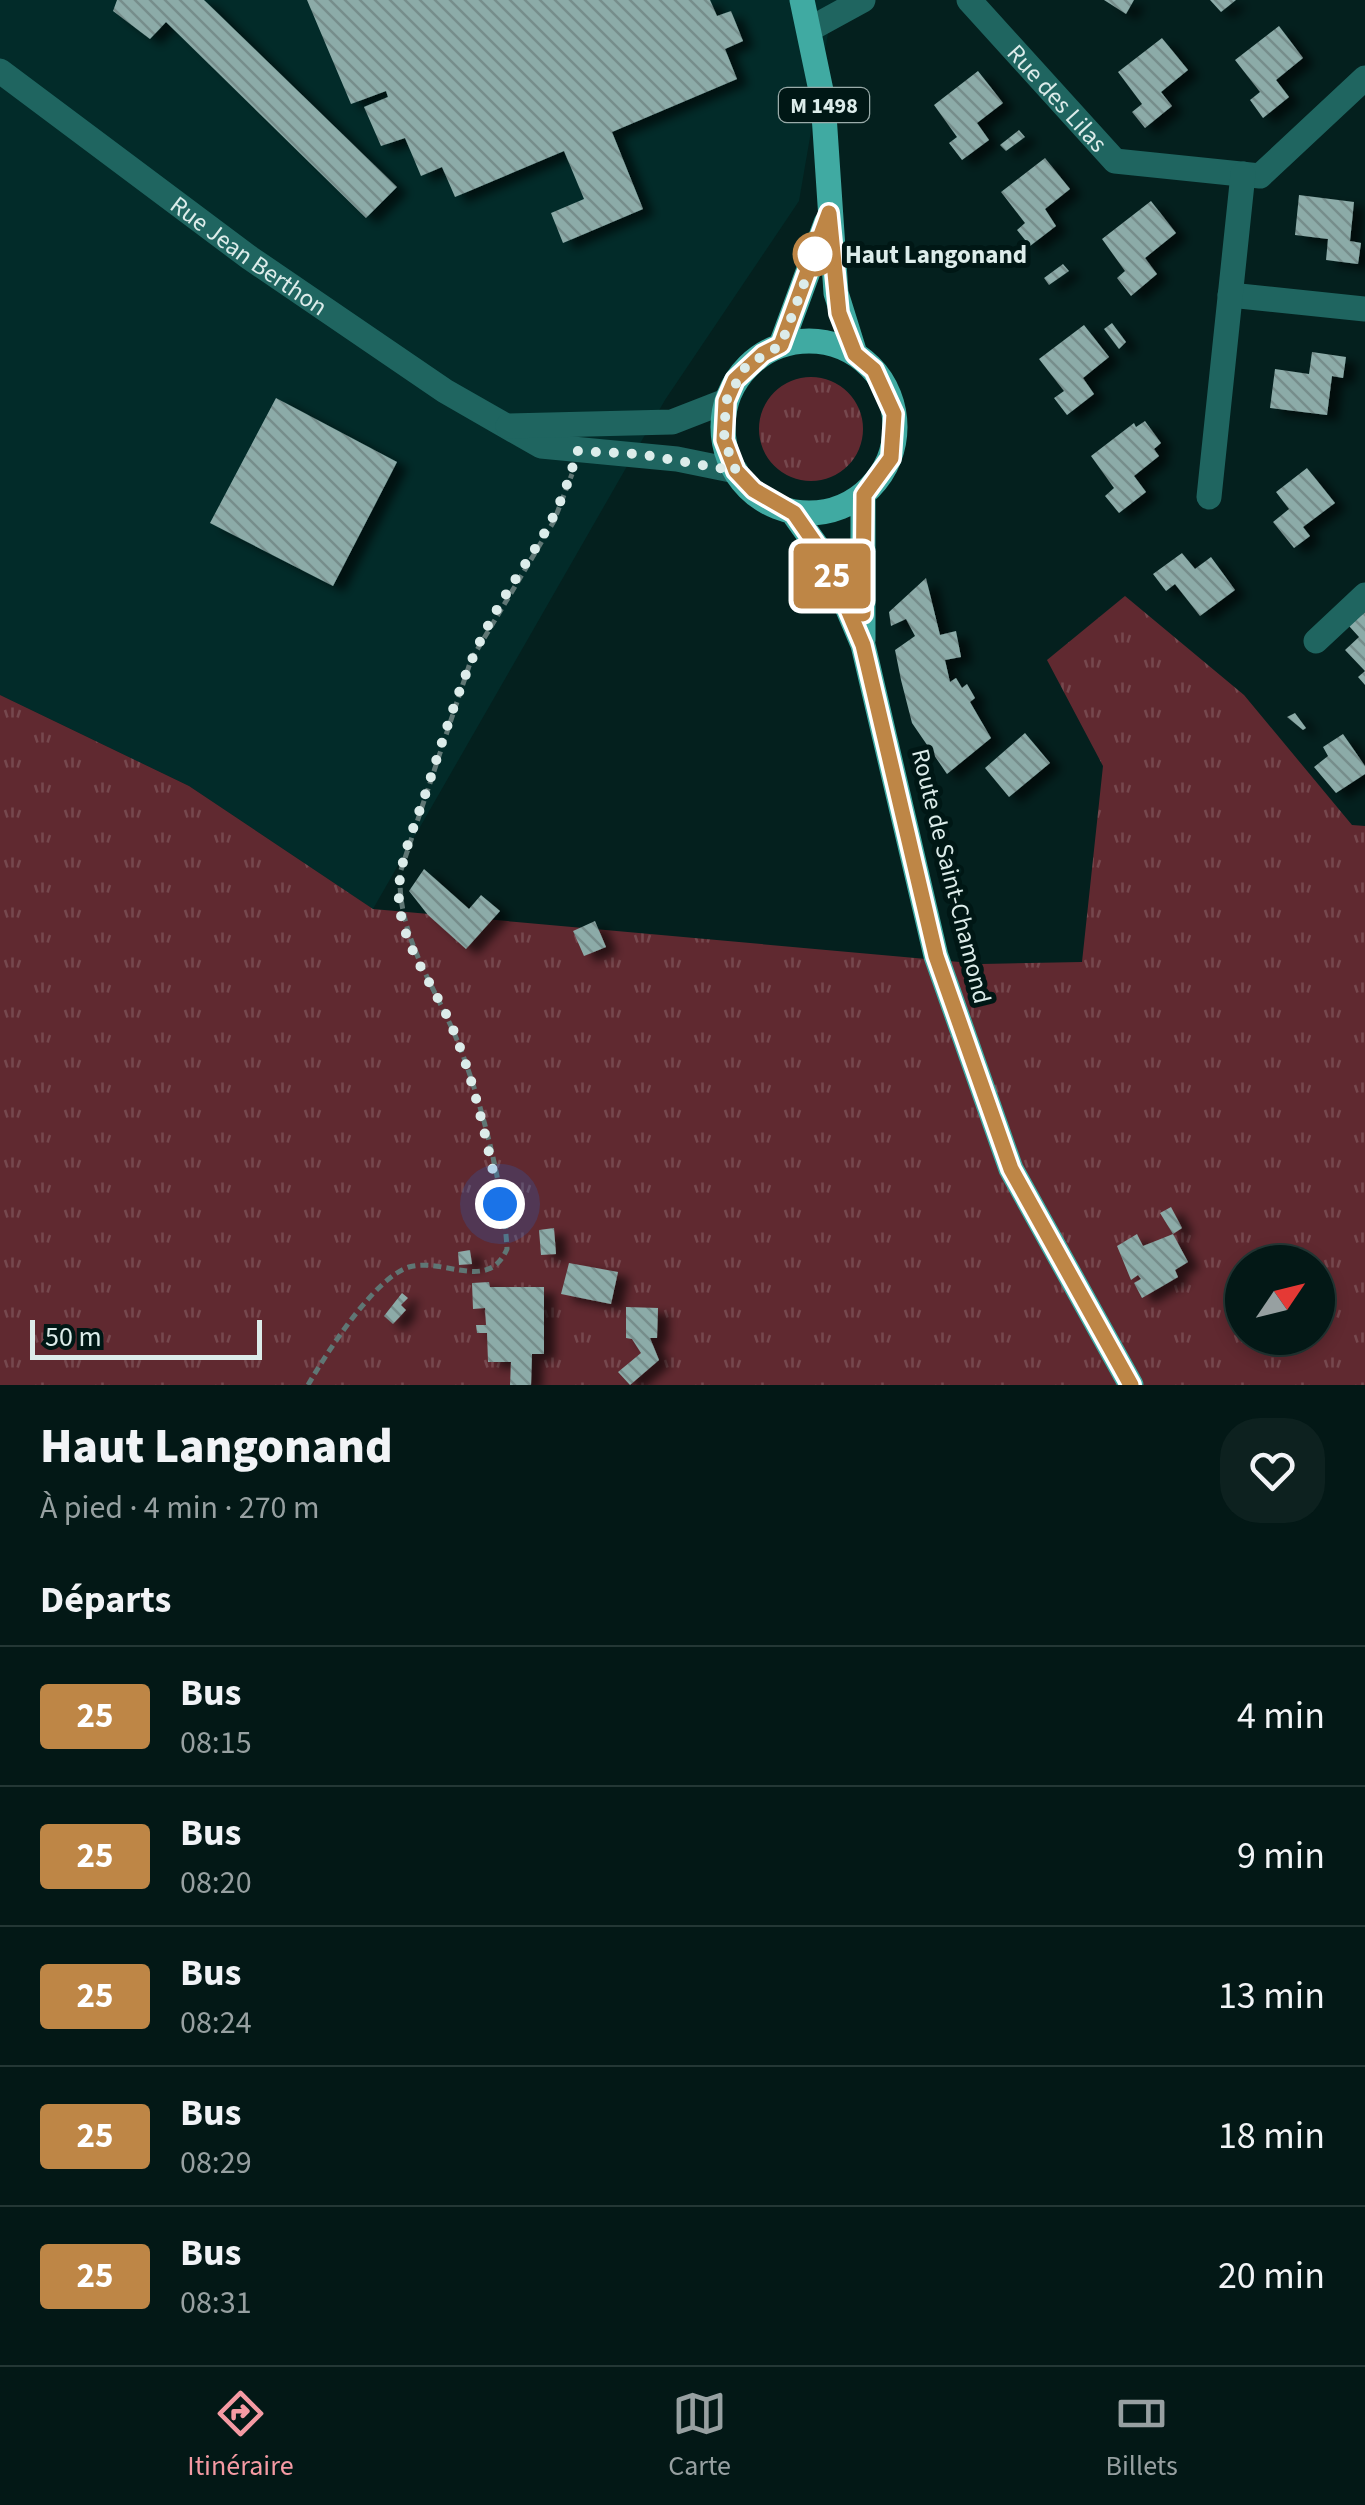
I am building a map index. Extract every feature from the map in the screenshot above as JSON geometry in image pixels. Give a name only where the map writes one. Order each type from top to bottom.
[{"type":"main road","name":"M 1498","points":[[802,0],[828,138],[836,293],[855,354],[874,370],[894,414],[891,458],[864,495]]},
{"type":"main road","name":"M 1498","points":[[781,345],[829,213]]},
{"type":"main road","points":[[855,354],[816,343],[781,345],[746,366],[726,401],[724,440],[736,471],[754,490],[794,513],[828,562],[863,645]]},
{"type":"main road","points":[[794,513],[832,510],[864,495],[863,645]]},
{"type":"main road","name":"Route de Saint-Chamond","points":[[863,645],[936,956],[966,1047],[1011,1169],[1131,1385]]},
{"type":"street","points":[[810,29],[863,0]]},
{"type":"street","name":"Rue des Lilas","points":[[969,0],[1115,161],[1243,174]]},
{"type":"street","name":"Rue Jean Berthon","points":[[0,71],[250,258],[445,390],[541,446],[639,454],[736,471]]},
{"type":"street","points":[[1209,497],[1243,174],[1260,176],[1365,78]]},
{"type":"street","points":[[1230,295],[1365,309]]},
{"type":"street","points":[[508,426],[672,422],[726,401]]},
{"type":"street","points":[[1316,641],[1365,595]]},
{"type":"path","points":[[308,1385],[341,1336],[392,1277],[410,1267],[486,1271],[501,1264],[507,1249],[479,1105],[451,1025],[411,942],[399,903],[400,873],[471,660],[493,616],[554,521],[567,494],[577,451]]},
{"type":"shaded area","points":[[0,0],[842,0],[832,10],[799,201],[665,400],[373,909],[189,786],[0,695]]},
{"type":"green space","points":[[811,377],[831,381],[848,392],[859,409],[863,429],[859,449],[848,466],[831,477],[811,481],[791,477],[774,466],[763,449],[759,429],[763,409],[774,392],[791,381]]},
{"type":"green space","points":[[1125,596],[1244,695],[1352,825],[1365,826],[1365,1385],[0,1385],[0,695],[189,786],[373,909],[982,964],[1082,962],[1103,766],[1047,660]]},
{"type":"building","points":[[117,0],[204,0],[397,187],[366,218],[166,22],[150,39],[113,11]]},
{"type":"building","points":[[307,0],[710,0],[717,16],[731,11],[743,41],[725,49],[737,79],[612,132],[643,209],[563,243],[551,213],[584,199],[564,151],[455,197],[442,167],[421,176],[405,138],[381,146],[364,107],[388,97],[386,91],[351,104]]},
{"type":"building","points":[[1104,0],[1134,0],[1126,14]]},
{"type":"building","points":[[1210,0],[1236,0],[1221,12]]},
{"type":"building","points":[[1279,26],[1303,58],[1276,80],[1289,97],[1263,118],[1250,100],[1260,92],[1235,60]]},
{"type":"building","points":[[1162,38],[1188,70],[1161,92],[1172,106],[1145,128],[1132,112],[1142,104],[1118,72]]},
{"type":"building","points":[[978,71],[1003,103],[977,123],[989,140],[962,160],[949,143],[957,137],[934,105]]},
{"type":"building","points":[[1019,130],[1025,137],[1006,151],[1000,145]]},
{"type":"building","points":[[1045,158],[1070,189],[1045,209],[1056,226],[1030,246],[1017,230],[1025,223],[1001,192]]},
{"type":"building","points":[[1299,195],[1354,202],[1350,241],[1361,243],[1358,264],[1326,260],[1328,239],[1295,235]]},
{"type":"building","points":[[1151,201],[1176,233],[1145,258],[1157,274],[1131,296],[1117,278],[1125,271],[1102,239]]},
{"type":"building","points":[[1063,264],[1069,271],[1049,285],[1044,278]]},
{"type":"building","points":[[1112,323],[1126,342],[1119,349],[1104,329]]},
{"type":"building","points":[[1084,325],[1109,357],[1083,378],[1094,394],[1067,415],[1054,398],[1064,391],[1039,359]]},
{"type":"building","points":[[1312,352],[1346,357],[1343,378],[1332,376],[1327,415],[1270,408],[1275,369],[1309,374]]},
{"type":"building","points":[[276,398],[397,462],[333,586],[210,523]]},
{"type":"building","points":[[1145,421],[1161,443],[1154,449],[1159,456],[1134,476],[1146,492],[1119,513],[1105,496],[1114,488],[1091,456],[1134,423],[1136,427]]},
{"type":"building","points":[[1307,468],[1335,503],[1303,527],[1310,536],[1294,548],[1273,522],[1289,509],[1276,492]]},
{"type":"building","points":[[1182,553],[1195,569],[1211,557],[1235,590],[1200,616],[1175,584],[1166,591],[1153,574]]},
{"type":"building","points":[[926,578],[940,635],[956,631],[961,657],[945,660],[950,682],[956,678],[962,688],[967,684],[975,698],[970,702],[991,738],[947,774],[912,723],[901,680],[895,650],[915,636],[906,619],[891,626],[889,612]]},
{"type":"building","points":[[1365,612],[1365,671],[1345,650],[1359,637],[1349,626]]},
{"type":"building","points":[[1295,713],[1306,728],[1303,730],[1287,717]]},
{"type":"building","points":[[1025,733],[1050,763],[1009,797],[985,768]]},
{"type":"building","points":[[1343,734],[1365,766],[1365,774],[1336,793],[1314,767],[1328,756],[1323,747]]},
{"type":"building","points":[[424,869],[469,909],[481,895],[500,911],[466,949],[428,915],[409,891]]},
{"type":"building","points":[[595,921],[606,947],[584,956],[573,931]]},
{"type":"building","points":[[1171,1207],[1182,1228],[1173,1234],[1160,1213]]},
{"type":"building","points":[[554,1228],[556,1254],[541,1255],[539,1230]]},
{"type":"building","points":[[1137,1234],[1143,1246],[1173,1234],[1188,1262],[1175,1270],[1178,1277],[1142,1298],[1134,1283],[1141,1279],[1138,1275],[1131,1280],[1117,1246]]},
{"type":"building","points":[[470,1250],[472,1264],[459,1265],[458,1252]]},
{"type":"building","points":[[569,1263],[618,1272],[611,1304],[561,1294]]},
{"type":"building","points":[[489,1282],[490,1287],[544,1287],[544,1354],[532,1354],[531,1385],[510,1385],[511,1362],[488,1362],[487,1333],[477,1333],[476,1325],[486,1325],[485,1308],[473,1309],[472,1283]]},
{"type":"building","points":[[402,1293],[408,1298],[401,1305],[406,1310],[393,1324],[384,1316]]},
{"type":"building","points":[[626,1307],[658,1308],[657,1338],[650,1338],[659,1360],[630,1385],[618,1372],[641,1353],[632,1339],[626,1338]]},
{"type":"bus line","name":"25","points":[[863,614],[864,495],[891,458],[894,414],[874,370],[855,354],[839,313],[829,213],[781,345],[746,366],[735,380],[726,401],[724,440],[736,471],[754,490],[794,513],[828,562],[836,590],[863,645],[936,956],[1011,1169],[1131,1385]]},
{"type":"place","name":"Haut Langonand","points":[[815,254]]},
{"type":"route","points":[[500,1204],[479,1105],[466,1065],[411,942],[399,903],[400,873],[411,836],[471,660],[493,616],[554,521],[567,494],[577,451],[639,454],[736,471],[724,440],[726,401],[746,366],[781,345],[817,249],[815,254]]}]
